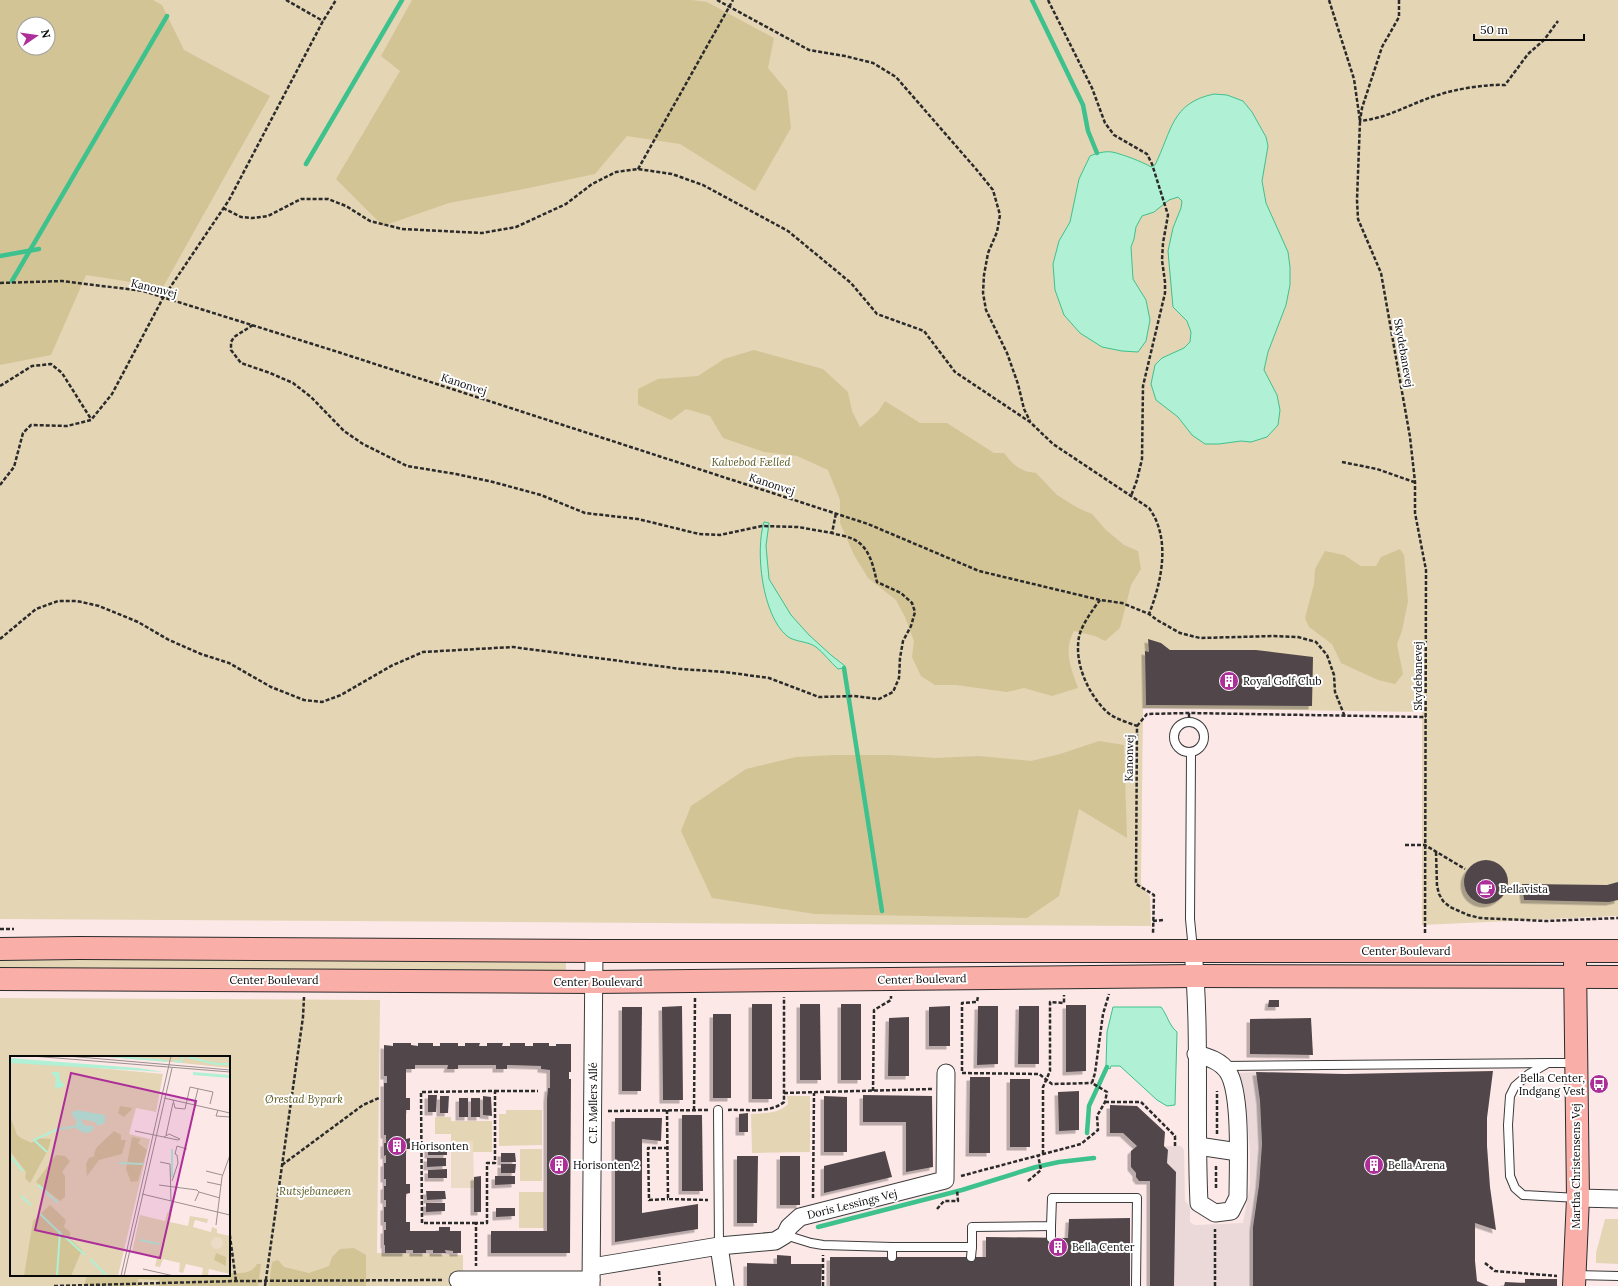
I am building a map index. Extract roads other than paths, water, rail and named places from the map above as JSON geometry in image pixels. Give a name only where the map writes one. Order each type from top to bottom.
[{"type":"street","name":"Center Boulevard","points":[[0,949],[79,948],[594,951],[1618,951]]},
{"type":"street","name":"C.F. Møllers Allé","points":[[592,1277],[594,951]]},
{"type":"street","points":[[1194,951],[1196,976],[1196,1054],[1198,1146],[1197,1166],[1199,1203],[1215,1214],[1231,1211],[1238,1197],[1236,1094],[1228,1071],[1211,1058],[1196,1054]]},
{"type":"street","name":"Martha Christensens Vej","points":[[1568,1279],[1578,1198],[1575,951]]},
{"type":"street","name":"Center Boulevard","points":[[0,979],[594,982],[1196,976],[1618,977]]},
{"type":"street","name":"Doris Lessings Vej","points":[[785,1235],[789,1227],[800,1217],[945,1180],[951,1078]]},
{"type":"street","points":[[1198,1146],[1238,1152]]},
{"type":"street","points":[[1578,1198],[1618,1199]]},
{"type":"street","points":[[458,1280],[592,1277],[719,1246],[774,1241],[785,1235]]},
{"type":"street","points":[[719,1246],[725,1286]]},
{"type":"lane","points":[[1189,721],[1202,727],[1205,736],[1203,745],[1200,749],[1191,753],[1177,747],[1174,737],[1177,728],[1189,721]]},
{"type":"lane","points":[[1191,753],[1190,919],[1194,951]]},
{"type":"lane","points":[[1222,1066],[1576,1062]]},
{"type":"lane","points":[[1548,1063],[1529,1074],[1515,1086],[1510,1096],[1508,1125],[1510,1176],[1515,1188],[1523,1195],[1578,1198]]},
{"type":"lane","points":[[718,1110],[719,1246]]},
{"type":"lane","points":[[1051,1238],[1052,1198],[1137,1198],[1136,1286]]},
{"type":"lane","points":[[971,1257],[972,1227],[1051,1226]]},
{"type":"lane","points":[[785,1235],[811,1244],[823,1245],[972,1247]]},
{"type":"lane","points":[[892,1247],[892,1257]]},
{"type":"lane","points":[[1568,1279],[1618,1276]]},
{"type":"waterway","points":[[306,164],[402,0]]},
{"type":"waterway","points":[[1032,0],[1083,105],[1088,131],[1097,153]]},
{"type":"waterway","points":[[12,281],[167,16]]},
{"type":"waterway","points":[[0,256],[39,249]]},
{"type":"waterway","points":[[844,668],[882,911]]},
{"type":"waterway","points":[[1087,1133],[1089,1106],[1107,1067]]},
{"type":"waterway","points":[[818,1227],[962,1190],[1036,1167],[1059,1162],[1094,1158]]},
{"type":"place","name":"Royal Golf Club","points":[[1229,681]]},
{"type":"place","name":"Bellavista","points":[[1486,889]]},
{"type":"place","name":"Bella Center, Indgang Vest","points":[[1599,1084]]},
{"type":"place","name":"Horisonten","points":[[397,1146]]},
{"type":"place","name":"Horisonten 2","points":[[559,1165]]},
{"type":"place","name":"Bella Arena","points":[[1374,1165]]},
{"type":"place","name":"Bella Center","points":[[1058,1247]]},
{"type":"park label","name":"Kalvebod Fælled","points":[[751,462]]},
{"type":"park label","name":"Ørestad Bypark","points":[[304,1099]]},
{"type":"park label","name":"Rutsjebaneøen","points":[[315,1191]]}]
